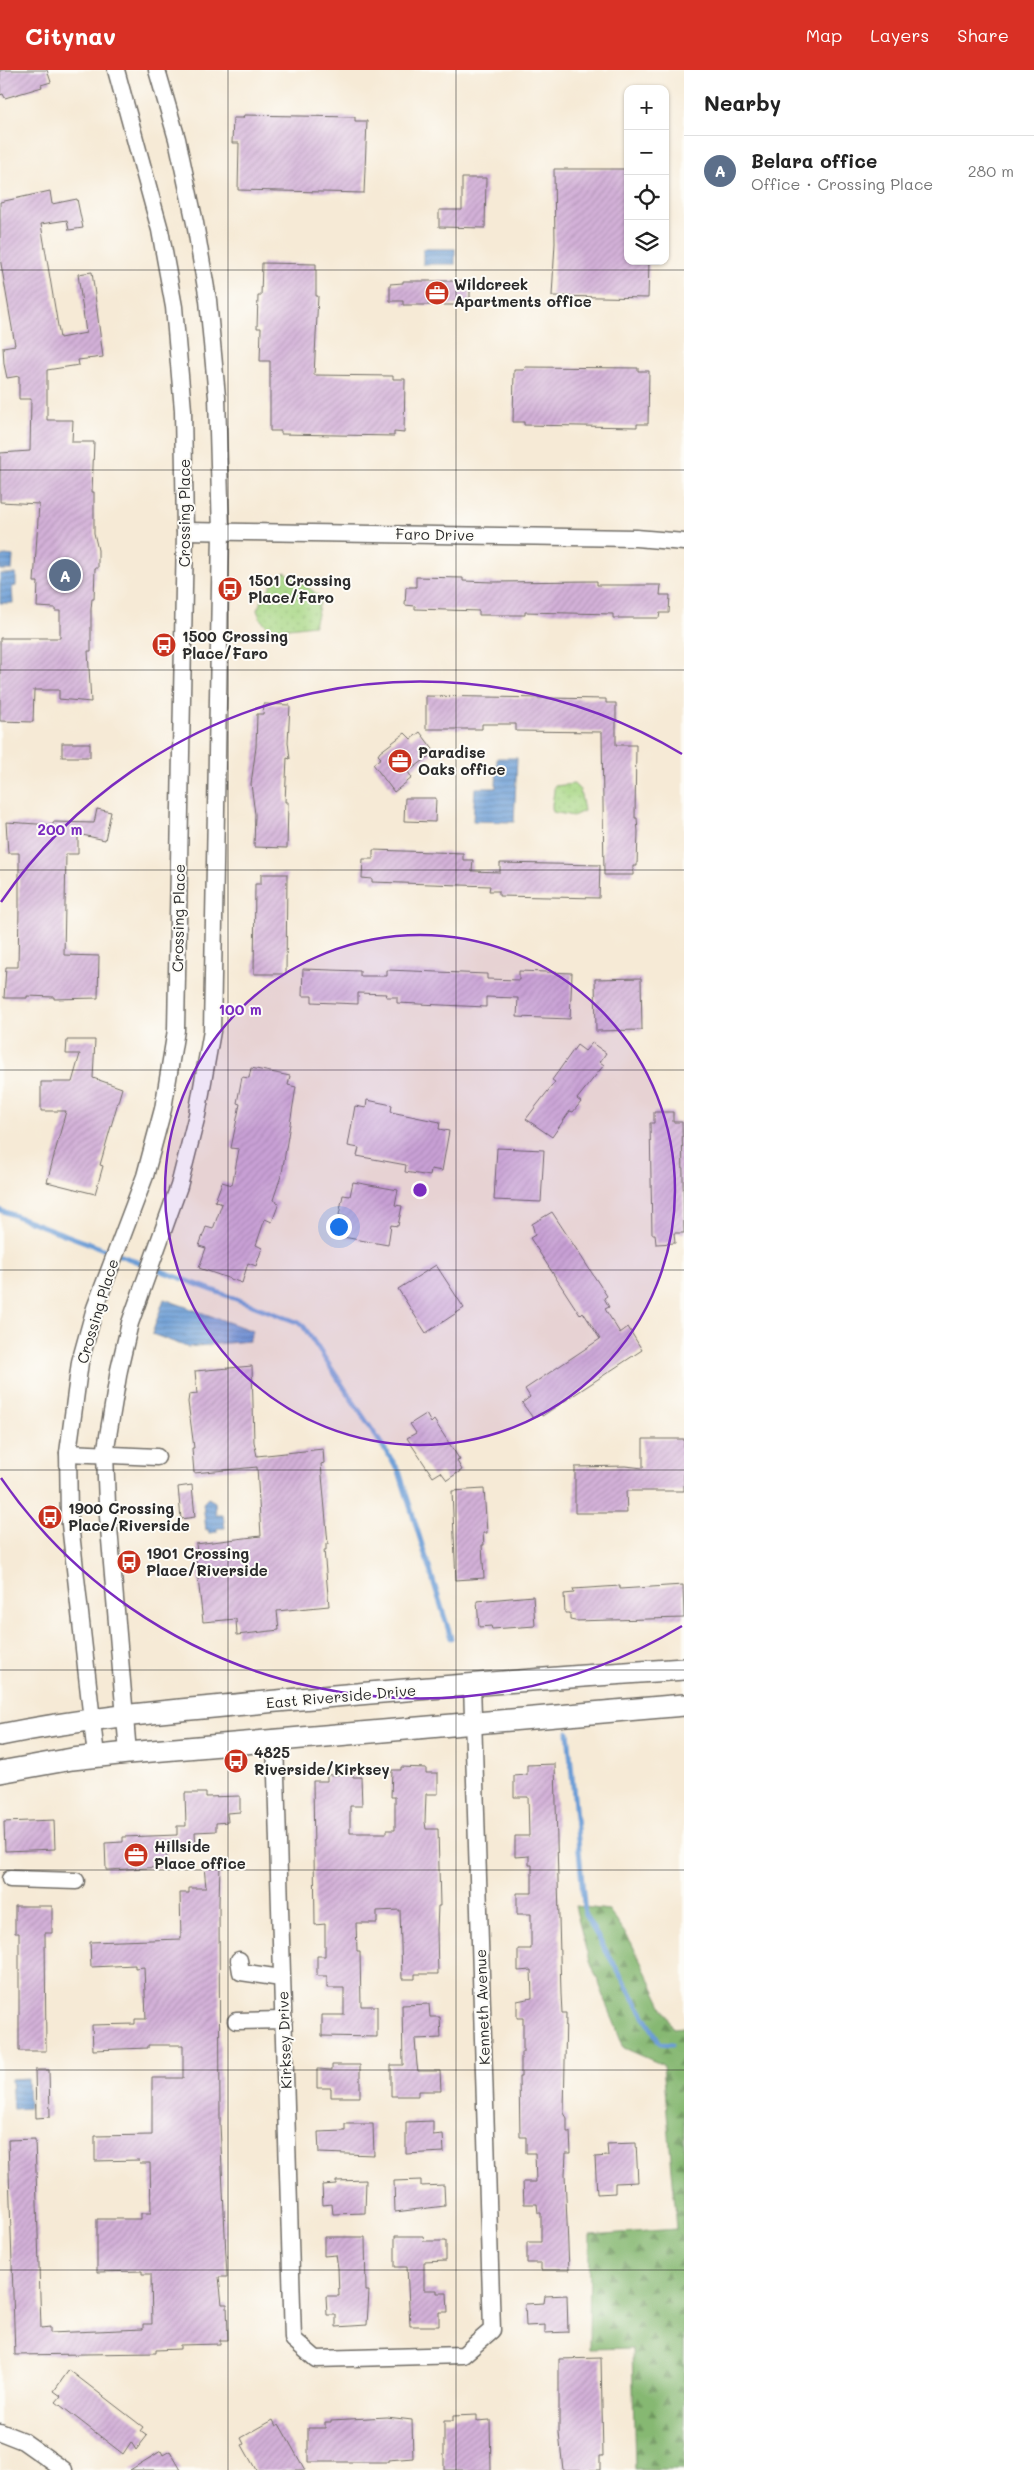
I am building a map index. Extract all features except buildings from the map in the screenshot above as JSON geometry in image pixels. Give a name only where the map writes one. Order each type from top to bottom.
[{"type":"main road","name":"East Riverside Drive","points":[[0,1735],[125,1715],[472,1684],[684,1669]]},
{"type":"main road","points":[[0,1772],[96,1756],[275,1742],[472,1722],[684,1705]]},
{"type":"street","name":"Crossing Place","points":[[96,1756],[69,1515],[68,1453],[80,1362],[95,1308],[145,1176],[163,1109],[176,1030],[185,531],[183,410],[174,307],[160,230],[116,70]]},
{"type":"street","points":[[128,1753],[107,1504],[106,1454],[119,1370],[130,1322],[180,1186],[197,1115],[212,1031],[221,532],[217,398],[208,300],[195,223],[177,139],[157,70]]},
{"type":"street","name":"Faro Drive","points":[[185,531],[636,538],[684,542]]},
{"type":"street","points":[[68,1453],[157,1457]]},
{"type":"street","name":"Kenneth Avenue","points":[[293,2339],[316,2358],[463,2355],[492,2330],[472,1684]]},
{"type":"street","name":"Kirksey Drive","points":[[275,1742],[293,2339]]},
{"type":"street","points":[[10,1879],[76,1881]]},
{"type":"street","points":[[239,1960],[240,1972],[281,1978]]},
{"type":"street","points":[[236,2021],[284,2020]]},
{"type":"street","points":[[0,2432],[23,2440],[64,2470]]},
{"type":"green space","points":[[285,572],[310,588],[321,599],[314,625],[271,630],[261,620],[257,610],[260,604],[272,584]]},
{"type":"green space","points":[[574,784],[580,790],[584,811],[573,816],[553,812],[554,786]]},
{"type":"green space","points":[[575,1906],[609,1910],[631,1942],[673,2028],[684,2027],[684,2470],[635,2470],[632,2348],[589,2349],[590,2235],[677,2229],[663,2065],[624,2048],[586,1950]]},
{"type":"water","points":[[423,249],[455,249],[455,264],[423,264]]},
{"type":"water","points":[[5,555],[13,556],[12,570],[0,570],[0,557]]},
{"type":"water","points":[[0,574],[16,574],[16,586],[12,587],[13,603],[0,603]]},
{"type":"water","points":[[497,758],[517,758],[514,822],[473,821],[475,788],[496,788]]},
{"type":"water","points":[[164,1299],[253,1331],[249,1341],[187,1347],[152,1334]]},
{"type":"water","points":[[208,1498],[215,1502],[216,1515],[223,1515],[225,1528],[217,1528],[217,1532],[209,1533],[208,1529],[206,1530],[203,1503]]},
{"type":"water","points":[[28,2078],[29,2108],[13,2109],[11,2079]]},
{"type":"waterway","points":[[0,1210],[302,1324],[399,1471],[451,1638]]},
{"type":"waterway","points":[[568,1732],[585,1915],[660,2043],[672,2044]]},
{"type":"place","name":"Wildcreek Apartments office","points":[[437,293]]},
{"type":"place","name":"Belara office","points":[[65,575]]},
{"type":"place","name":"1501 Crossing Place/Faro","points":[[230,589]]},
{"type":"place","name":"1500 Crossing Place/Faro","points":[[164,645]]},
{"type":"place","name":"Paradise Oaks office","points":[[400,761]]},
{"type":"place","name":"1900 Crossing Place/Riverside","points":[[50,1517]]},
{"type":"place","name":"1901 Crossing Place/Riverside","points":[[129,1562]]},
{"type":"place","name":"4825 Riverside/Kirksey","points":[[236,1761]]},
{"type":"place","name":"Hillside Place office","points":[[136,1855]]}]
